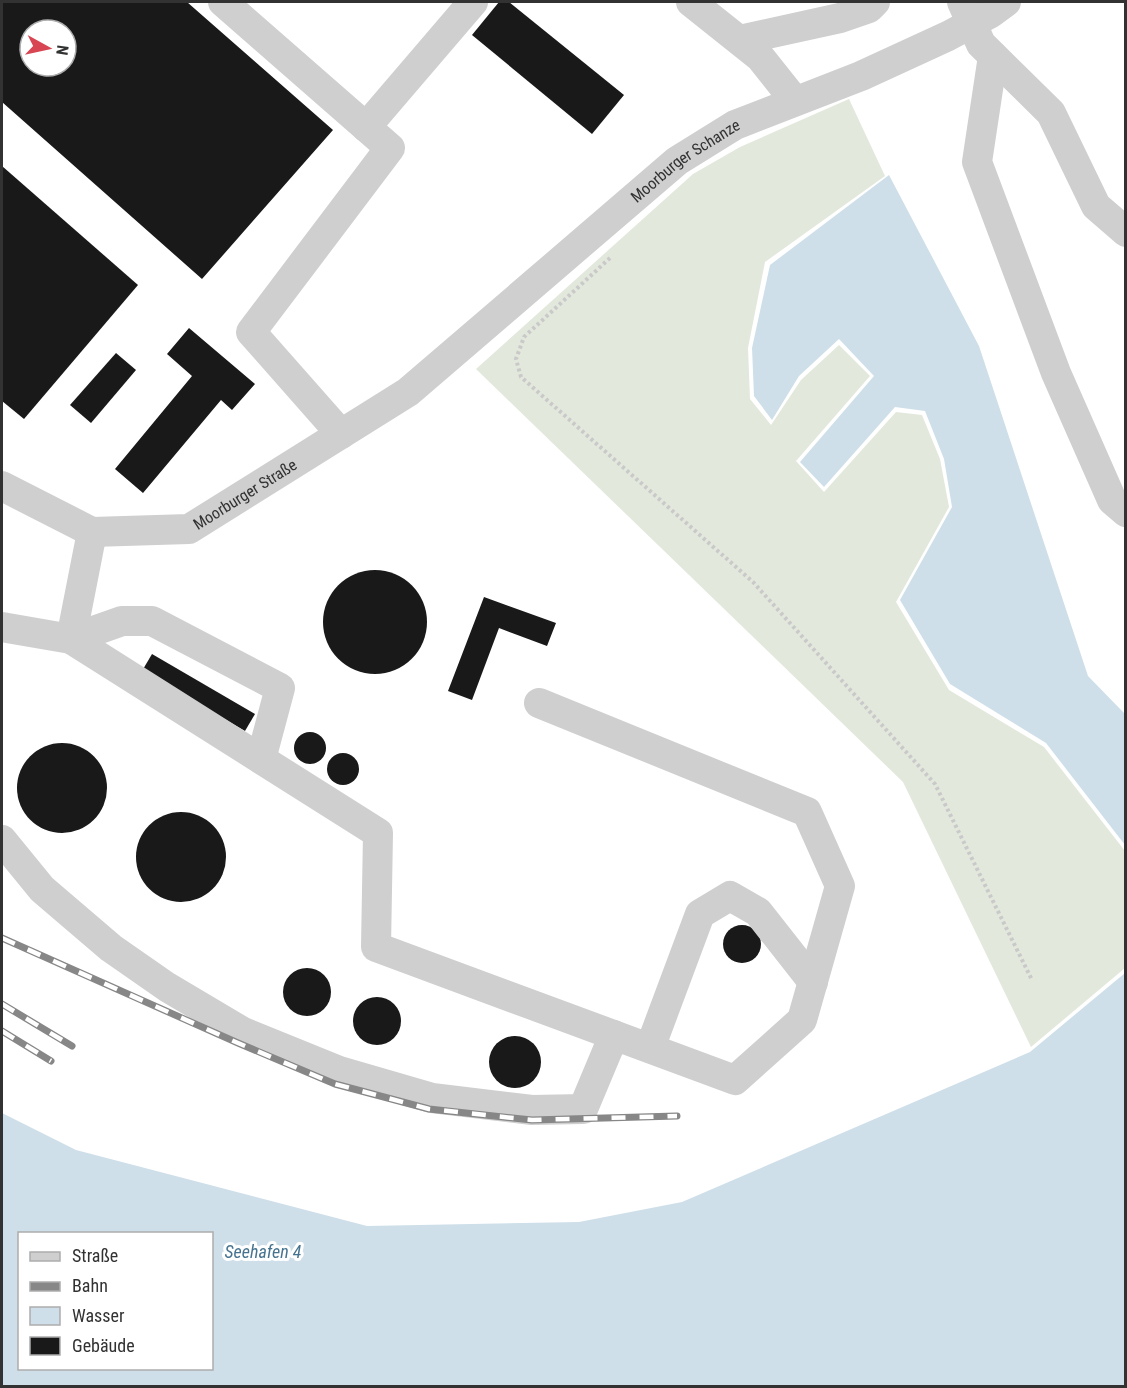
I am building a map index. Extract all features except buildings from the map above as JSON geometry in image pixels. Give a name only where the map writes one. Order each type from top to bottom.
[{"type":"street","points":[[223,2],[390,148],[251,332],[341,434]]},
{"type":"street","points":[[366,127],[473,2]]},
{"type":"street","points":[[691,2],[760,57],[795,101]]},
{"type":"street","points":[[740,40],[840,18],[869,8],[875,2]]},
{"type":"street","name":"Moorburger Schanze","points":[[408,392],[677,160],[735,125],[872,71],[948,36],[966,12],[991,13],[1006,2]]},
{"type":"street","points":[[966,12],[981,44],[1050,113],[1096,206],[1125,232]]},
{"type":"street","points":[[993,56],[977,162],[1056,373],[1112,500],[1125,512]]},
{"type":"street","name":"Moorburger Straße","points":[[2,486],[92,532],[189,529],[408,392]]},
{"type":"street","points":[[71,639],[92,532]]},
{"type":"street","points":[[71,639],[122,621],[153,621],[280,688],[261,759]]},
{"type":"street","points":[[2,627],[71,639],[378,833],[376,947],[735,1080],[802,1020],[840,886],[807,812],[539,703]]},
{"type":"street","points":[[2,840],[42,890],[111,948],[148,974],[243,1032],[339,1071],[432,1098],[532,1110],[583,1109],[614,1035]]},
{"type":"street","points":[[650,1048],[700,914],[729,896],[758,912],[813,982]]},
{"type":"path","points":[[610,257],[524,337],[516,359],[521,377],[753,582],[935,784],[1032,980]]},
{"type":"shaded area","points":[[849,99],[885,176],[765,262],[748,348],[750,399],[771,425],[801,380],[839,345],[870,376],[796,461],[824,492],[896,412],[922,415],[940,459],[949,507],[896,602],[949,690],[1044,747],[1125,851],[1125,968],[1031,1047],[903,782],[476,369],[693,174],[740,147]]},
{"type":"water","points":[[889,175],[979,346],[1088,676],[1125,714],[1125,845],[1046,743],[950,684],[900,600],[952,507],[944,459],[925,411],[895,407],[824,487],[800,462],[874,376],[839,339],[799,376],[772,420],[754,396],[752,348],[770,265]]},
{"type":"water","name":"Seehafen 4","points":[[1125,973],[1125,1386],[2,1386],[2,1113],[76,1150],[367,1226],[579,1222],[682,1202],[1030,1052]]},
{"type":"railway","points":[[2,938],[335,1084],[429,1109],[532,1120],[677,1116]]},
{"type":"railway","points":[[2,1004],[72,1046]]},
{"type":"railway","points":[[2,1031],[51,1061]]}]
